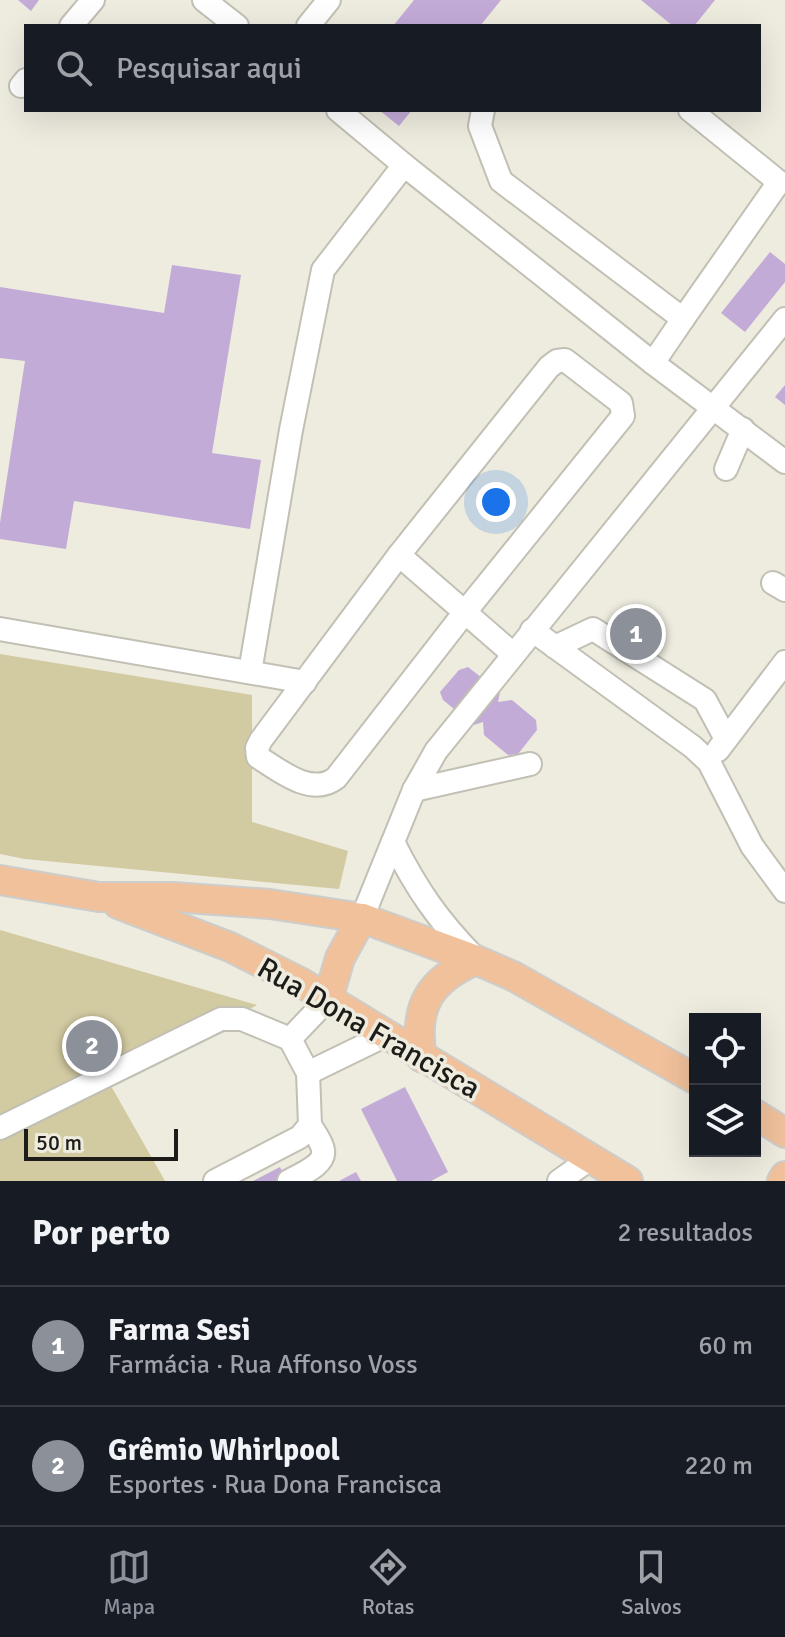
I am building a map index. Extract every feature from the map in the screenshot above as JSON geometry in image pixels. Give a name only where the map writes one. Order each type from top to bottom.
[{"type":"main road","name":"Rua Dona Francisca","points":[[0,880],[99,897],[173,897],[270,904],[362,918],[476,960],[545,992],[689,1076]]},
{"type":"main road","name":"Rua Dona Francisca","points":[[99,897],[230,947],[328,999],[628,1181]]},
{"type":"main road","points":[[328,999],[340,958],[362,918]]},
{"type":"main road","points":[[422,1058],[418,1034],[422,1009],[434,987],[453,970],[476,960]]},
{"type":"main road","points":[[761,1118],[785,1133]]},
{"type":"street","points":[[73,24],[93,0]]},
{"type":"street","points":[[204,0],[234,24]]},
{"type":"street","points":[[310,24],[329,0]]},
{"type":"street","points":[[340,112],[653,363],[785,462]]},
{"type":"street","points":[[483,112],[480,126],[501,181],[683,319]]},
{"type":"street","points":[[653,363],[779,182],[692,112]]},
{"type":"street","points":[[250,672],[291,430],[323,270],[404,165]]},
{"type":"street","points":[[362,918],[414,790],[436,751],[785,319]]},
{"type":"street","points":[[565,360],[621,403],[623,416],[465,612],[328,785],[317,787],[283,773],[258,757],[257,748],[261,740],[399,555],[549,367],[565,360]]},
{"type":"street","points":[[726,469],[743,429]]},
{"type":"street","points":[[399,555],[513,654]]},
{"type":"street","points":[[0,629],[305,682]]},
{"type":"street","points":[[555,647],[593,629],[705,700],[726,739]]},
{"type":"street","points":[[532,630],[693,747],[709,762],[752,846],[785,891]]},
{"type":"street","points":[[709,762],[785,662]]},
{"type":"street","points":[[414,790],[530,764]]},
{"type":"street","points":[[393,842],[415,886],[443,925],[476,960]]},
{"type":"street","points":[[290,1039],[328,999]]},
{"type":"street","points":[[0,1128],[221,1019],[242,1019],[290,1039],[308,1073],[310,1125],[323,1150],[322,1158],[289,1181]]},
{"type":"street","points":[[308,1073],[386,1035]]},
{"type":"street","points":[[215,1181],[300,1137],[310,1125]]},
{"type":"street","points":[[559,1181],[590,1159]]},
{"type":"shaded area","points":[[0,654],[252,695],[252,822],[348,851],[339,889],[25,859],[0,854]]},
{"type":"shaded area","points":[[0,930],[257,1005],[111,1086],[165,1181],[0,1181]]},
{"type":"building","points":[[18,0],[39,0],[31,11]]},
{"type":"building","points":[[414,0],[501,0],[482,24],[395,24]]},
{"type":"building","points":[[641,0],[715,0],[696,24],[671,24]]},
{"type":"building","points":[[382,112],[410,112],[399,126]]},
{"type":"building","points":[[770,252],[785,264],[785,282],[745,332],[721,313]]},
{"type":"building","points":[[172,265],[241,275],[212,453],[261,460],[250,529],[74,501],[66,549],[0,539],[25,361],[0,358],[0,287],[164,313]]},
{"type":"building","points":[[785,385],[785,405],[775,397]]},
{"type":"building","points":[[468,667],[500,692],[498,702],[512,700],[536,720],[537,730],[518,754],[508,755],[484,735],[483,722],[474,725],[443,700],[440,692],[459,670]]},
{"type":"building","points":[[405,1087],[448,1172],[431,1181],[397,1181],[361,1109]]},
{"type":"building","points":[[280,1167],[287,1181],[253,1181]]},
{"type":"building","points":[[356,1172],[361,1181],[339,1181]]},
{"type":"place","name":"Farma Sesi","points":[[636,634]]},
{"type":"place","name":"Grêmio Whirlpool","points":[[92,1046]]}]
